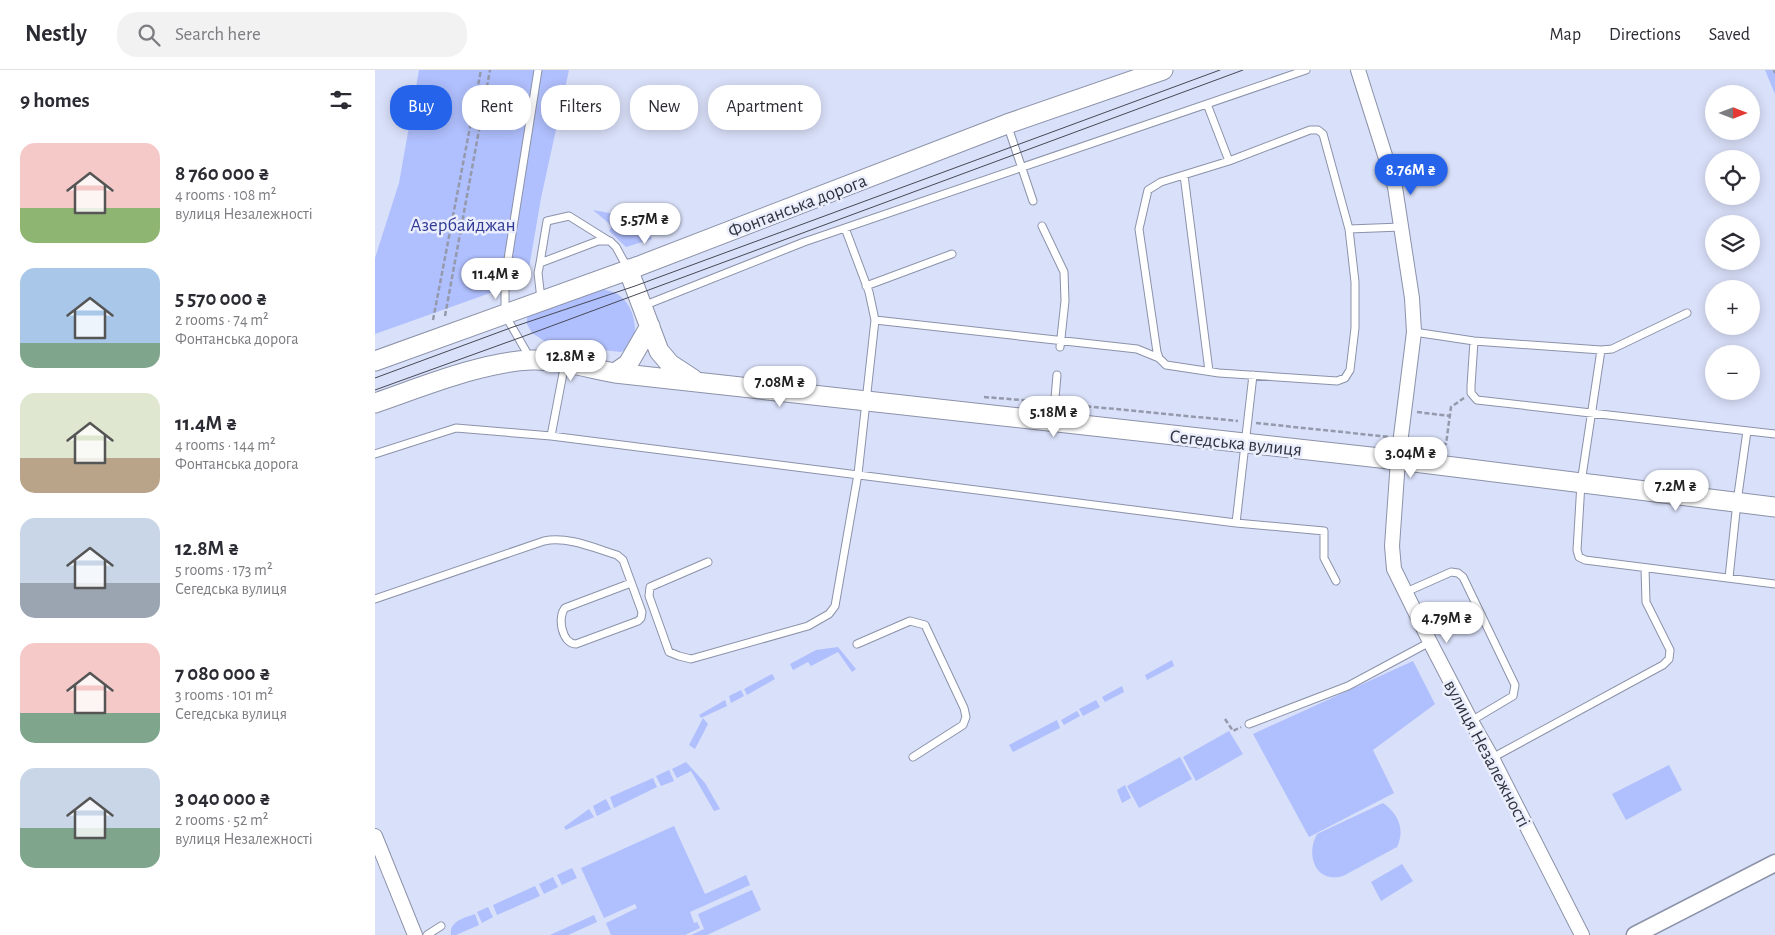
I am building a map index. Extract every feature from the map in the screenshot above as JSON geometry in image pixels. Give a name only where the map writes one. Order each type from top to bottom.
[{"type":"main road","name":"Фонтанська дорога","points":[[375,361],[629,269],[1007,124],[1163,70]]},
{"type":"main road","name":"Сегедська вулиця","points":[[629,269],[659,351],[670,364],[697,382]]},
{"type":"main road","points":[[615,373],[628,364],[650,326]]},
{"type":"main road","name":"Сегедська вулиця","points":[[531,360],[565,363],[615,373],[1398,460],[1775,507]]},
{"type":"main road","points":[[375,403],[482,367],[531,360]]},
{"type":"street","name":"вулиця Незалежності","points":[[1358,70],[1395,187],[1412,298],[1415,332],[1398,460],[1392,546],[1394,569],[1582,935]]},
{"type":"street","points":[[375,836],[415,935]]},
{"type":"street","points":[[1635,935],[1775,863]]},
{"type":"lane","points":[[531,360],[505,315],[505,278],[539,70]]},
{"type":"lane","points":[[643,306],[804,242],[1306,70]]},
{"type":"lane","points":[[1207,104],[1229,160]]},
{"type":"lane","points":[[1007,124],[1033,201]]},
{"type":"lane","points":[[875,320],[1060,344],[1137,349],[1159,358],[1166,365],[1209,372],[1337,381],[1345,378],[1350,370],[1355,328],[1355,282],[1349,229],[1323,134],[1317,130],[1310,130],[1229,160],[1161,182],[1148,190],[1139,229],[1159,358]]},
{"type":"lane","points":[[1185,174],[1209,372]]},
{"type":"lane","points":[[541,301],[537,273],[547,221],[569,216],[610,241],[616,247],[629,269]]},
{"type":"lane","points":[[1042,226],[1064,272],[1065,301],[1060,344]]},
{"type":"lane","points":[[1349,229],[1401,227]]},
{"type":"lane","points":[[708,562],[649,586],[649,596],[669,652],[679,656],[691,659],[808,626],[829,614],[835,606],[858,474],[875,320],[866,286],[845,228]]},
{"type":"lane","points":[[540,262],[598,241],[610,241]]},
{"type":"lane","points":[[866,286],[952,254]]},
{"type":"lane","points":[[1415,332],[1474,341],[1601,350],[1612,349],[1687,313]]},
{"type":"lane","points":[[1474,341],[1471,393],[1477,400],[1775,434]]},
{"type":"lane","points":[[1601,350],[1581,483],[1577,550],[1579,557],[1585,560],[1775,584]]},
{"type":"lane","points":[[551,436],[565,363]]},
{"type":"lane","points":[[1053,421],[1057,375]]},
{"type":"lane","points":[[1236,523],[1253,376]]},
{"type":"lane","points":[[375,454],[456,428],[551,436],[1236,523],[1324,531],[1324,558],[1335,581]]},
{"type":"lane","points":[[1729,578],[1747,431]]},
{"type":"lane","points":[[375,599],[556,538],[617,555],[623,560],[642,612],[641,618],[638,621],[576,644],[571,644],[567,641],[560,619],[561,612],[565,608],[631,583]]},
{"type":"lane","points":[[1492,758],[1663,665],[1669,659],[1670,650],[1646,602],[1645,568]]},
{"type":"lane","points":[[1406,592],[1451,572],[1458,573],[1463,577],[1515,685],[1513,696],[1471,722]]},
{"type":"lane","points":[[857,644],[909,621],[925,625],[964,708],[966,717],[963,725],[913,757]]},
{"type":"lane","points":[[1249,724],[1348,686],[1430,642]]},
{"type":"lane","points":[[427,935],[441,926]]},
{"type":"path","points":[[433,320],[481,70]]},
{"type":"path","points":[[445,316],[490,70]]},
{"type":"path","points":[[976,397],[1247,422],[1446,444],[1451,407],[1471,393]]},
{"type":"path","points":[[1415,411],[1450,416]]},
{"type":"path","points":[[1225,719],[1233,731],[1249,724]]},
{"type":"green space","name":"Азербайджан","points":[[419,70],[569,70],[566,85],[541,85],[541,130],[556,130],[541,198],[527,280],[375,334],[375,258],[399,183],[408,130],[452,130],[452,85],[416,85]]},
{"type":"green space","points":[[1765,70],[1775,70],[1775,94]]},
{"type":"green space","points":[[593,210],[642,219],[652,239],[626,247],[609,231],[612,226]]},
{"type":"green space","points":[[598,289],[618,294],[626,301],[630,308],[635,325],[635,334],[628,348],[621,352],[549,344],[532,333],[527,324],[528,314]]},
{"type":"green space","points":[[838,647],[856,669],[852,672],[838,652],[811,666],[808,662],[793,670],[790,664],[816,650]]},
{"type":"green space","points":[[1172,660],[1174,666],[1147,680],[1145,675]]},
{"type":"green space","points":[[1413,661],[1435,704],[1373,750],[1394,793],[1309,837],[1253,734]]},
{"type":"green space","points":[[772,674],[775,679],[747,695],[744,689]]},
{"type":"green space","points":[[1122,686],[1124,692],[1105,702],[1102,697]]},
{"type":"green space","points":[[741,690],[744,696],[731,703],[729,696]]},
{"type":"green space","points":[[725,700],[727,706],[701,718],[699,715]]},
{"type":"green space","points":[[1096,700],[1100,707],[1083,716],[1079,709]]},
{"type":"green space","points":[[1077,711],[1080,716],[1064,725],[1061,720]]},
{"type":"green space","points":[[703,718],[708,724],[695,749],[689,745]]},
{"type":"green space","points":[[1057,720],[1060,728],[1013,752],[1009,745]]},
{"type":"green space","points":[[1229,731],[1243,754],[1196,781],[1183,757]]},
{"type":"green space","points":[[1180,757],[1192,779],[1139,808],[1127,786]]},
{"type":"green space","points":[[686,762],[705,783],[720,809],[714,811],[691,771],[677,778],[672,769]]},
{"type":"green space","points":[[1669,765],[1682,790],[1626,820],[1612,794]]},
{"type":"green space","points":[[669,770],[674,781],[661,786],[656,776]]},
{"type":"green space","points":[[653,778],[657,787],[614,808],[610,797]]},
{"type":"green space","points":[[1125,785],[1131,798],[1122,803],[1117,790]]},
{"type":"green space","points":[[606,799],[611,809],[597,816],[593,806]]},
{"type":"green space","points":[[1383,803],[1397,817],[1399,823],[1400,834],[1397,847],[1343,876],[1326,876],[1320,872],[1315,866],[1312,851],[1317,834]]},
{"type":"green space","points":[[589,809],[594,817],[566,830],[564,827]]},
{"type":"green space","points":[[674,826],[705,894],[746,875],[750,885],[690,912],[694,923],[697,922],[700,928],[685,935],[611,935],[606,923],[637,908],[635,904],[604,918],[581,868]]},
{"type":"green space","points":[[1402,864],[1413,881],[1381,901],[1371,882]]},
{"type":"green space","points":[[572,868],[577,878],[562,885],[557,875]]},
{"type":"green space","points":[[553,877],[558,887],[544,894],[539,884]]},
{"type":"green space","points":[[535,886],[540,896],[497,915],[493,905]]},
{"type":"green space","points":[[752,890],[761,910],[707,935],[691,935],[704,929],[698,914]]},
{"type":"green space","points":[[488,907],[493,917],[482,923],[477,912]]},
{"type":"green space","points":[[475,914],[479,925],[456,935],[451,935],[452,926],[455,923]]},
{"type":"green space","points":[[594,915],[597,922],[568,935],[550,935]]},
{"type":"tram line","points":[[375,378],[513,327],[635,286],[1220,70]]},
{"type":"tram line","points":[[375,390],[1243,70]]}]
